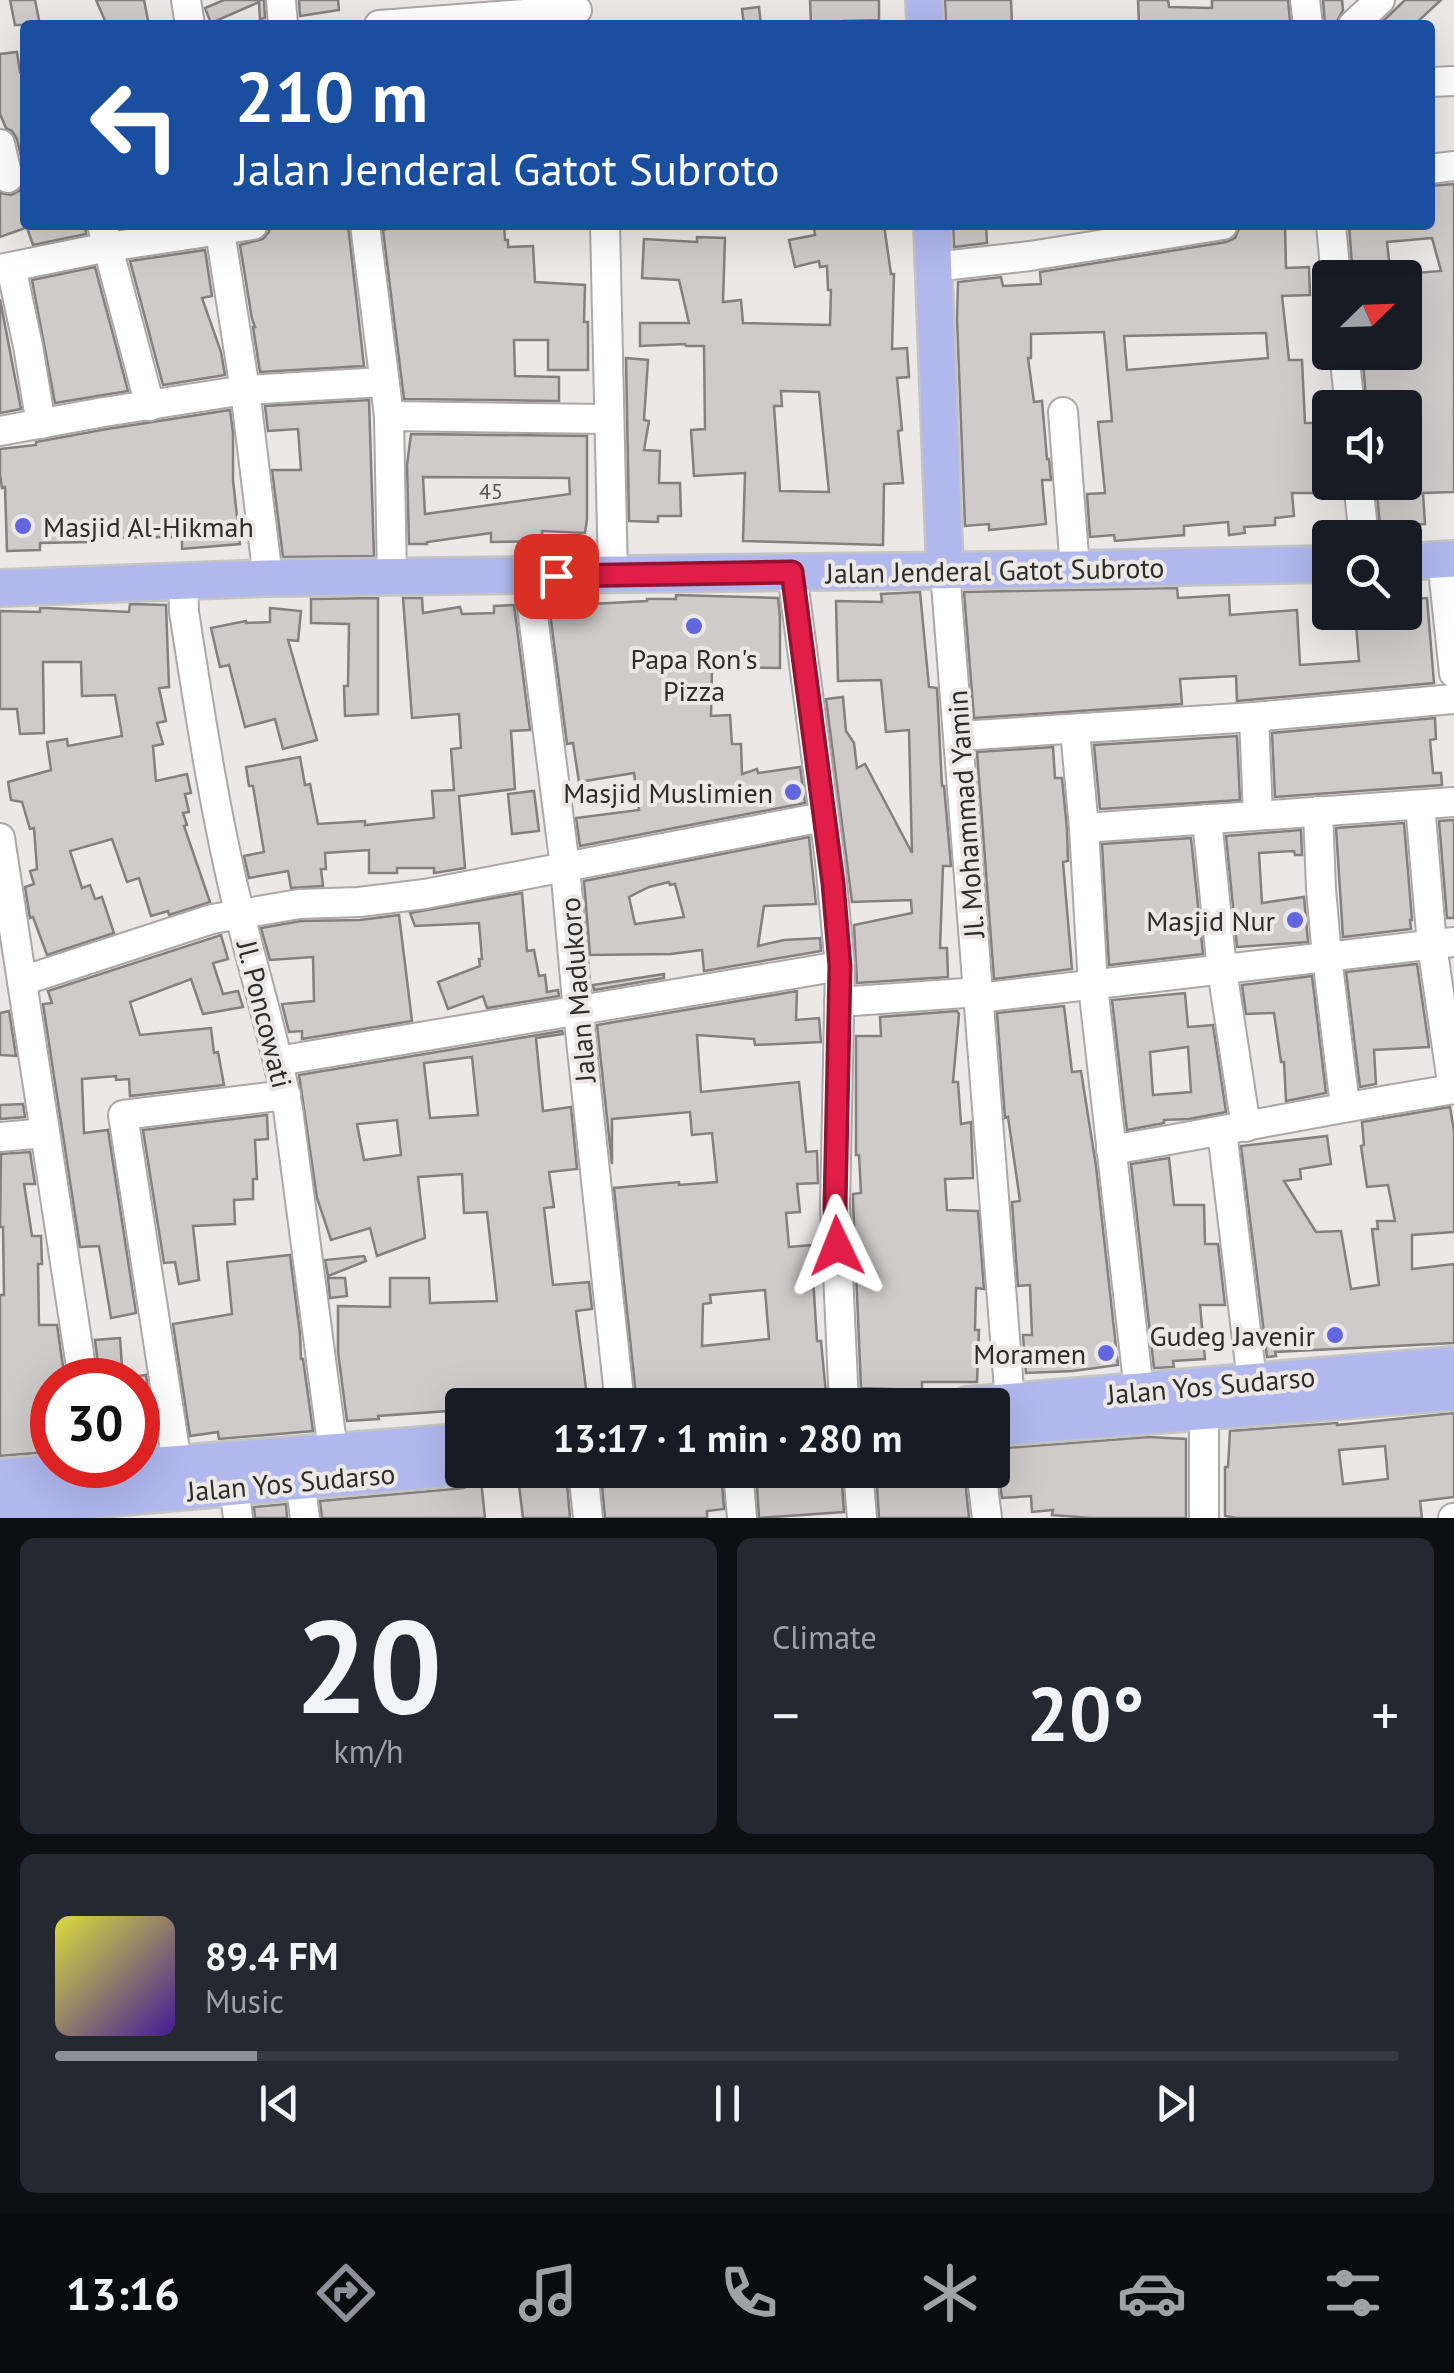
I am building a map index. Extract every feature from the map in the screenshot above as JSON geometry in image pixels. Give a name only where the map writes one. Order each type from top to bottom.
[{"type":"main road","name":"Jl. Mohammad Yamin","points":[[932,230],[945,571]]},
{"type":"main road","points":[[1422,561],[1448,560]]},
{"type":"main road","name":"Jalan Jenderal Gatot Subroto","points":[[0,588],[268,578],[1312,564]]},
{"type":"main road","name":"Jalan Yos Sudarso","points":[[1010,1418],[1139,1391],[1454,1364]]},
{"type":"main road","name":"Jalan Yos Sudarso","points":[[1010,1419],[1454,1392]]},
{"type":"main road","name":"Jalan Yos Sudarso","points":[[160,1464],[445,1443]]},
{"type":"main road","name":"Jalan Yos Sudarso","points":[[0,1508],[236,1502],[300,1480],[445,1468]]},
{"type":"main road","name":"Jalan Yos Sudarso","points":[[0,1477],[30,1474]]},
{"type":"street","points":[[1359,20],[1380,0]]},
{"type":"street","points":[[455,20],[577,12]]},
{"type":"street","points":[[0,144],[11,177]]},
{"type":"street","points":[[41,424],[28,346],[6,268],[105,236],[182,230]]},
{"type":"street","points":[[220,230],[268,578]]},
{"type":"street","points":[[366,230],[388,416],[392,578]]},
{"type":"street","points":[[605,230],[612,575]]},
{"type":"street","points":[[934,267],[1192,230]]},
{"type":"street","points":[[1331,230],[1334,260]]},
{"type":"street","points":[[105,236],[150,406]]},
{"type":"street","points":[[0,431],[245,390],[384,382]]},
{"type":"street","points":[[1063,412],[1075,569]]},
{"type":"street","points":[[388,416],[608,418]]},
{"type":"street","points":[[1448,560],[1454,672]]},
{"type":"street","name":"Jl. Mohammad Yamin","points":[[945,571],[979,995],[1002,1388]]},
{"type":"street","points":[[792,572],[836,905],[840,966],[835,1206],[843,1388]]},
{"type":"street","name":"Jalan Madukoro","points":[[528,576],[566,867],[618,1388]]},
{"type":"street","name":"Jl. Poncowati","points":[[183,581],[184,612],[210,772],[240,914],[286,1095],[333,1450]]},
{"type":"street","points":[[959,736],[1254,717],[1454,699]]},
{"type":"street","points":[[1254,717],[1258,815]]},
{"type":"street","points":[[1075,730],[1092,986],[1139,1391]]},
{"type":"street","points":[[1084,828],[1454,802]]},
{"type":"street","points":[[1111,1150],[1454,1089],[1443,944],[1420,805]]},
{"type":"street","points":[[1318,811],[1327,957],[1345,1106]]},
{"type":"street","points":[[22,981],[184,927],[240,914],[299,904],[426,894],[823,816]]},
{"type":"street","points":[[1207,819],[1252,1381]]},
{"type":"street","points":[[0,838],[7,927],[22,981],[79,1358]]},
{"type":"street","points":[[839,1002],[1092,986],[1443,944]]},
{"type":"street","points":[[278,1061],[840,966]]},
{"type":"street","points":[[177,1463],[123,1114],[286,1095]]},
{"type":"street","points":[[0,1137],[44,1134]]},
{"type":"street","points":[[1204,1410],[1204,1518]]},
{"type":"street","points":[[300,1480],[306,1518]]},
{"type":"street","points":[[585,1488],[588,1518]]},
{"type":"street","points":[[740,1488],[742,1518]]},
{"type":"street","points":[[860,1488],[862,1518]]},
{"type":"street","points":[[983,1488],[986,1518]]},
{"type":"building","points":[[10,0],[35,0],[39,20],[20,20],[20,25],[15,25]]},
{"type":"building","points":[[96,0],[144,0],[148,20],[105,20]]},
{"type":"building","points":[[224,0],[264,0],[265,18],[260,19],[259,2],[218,20],[210,20],[205,8]]},
{"type":"building","points":[[299,0],[338,0],[339,10],[300,16]]},
{"type":"building","points":[[810,0],[879,0],[879,20],[811,20]]},
{"type":"building","points":[[945,0],[1011,0],[1012,20],[946,20]]},
{"type":"building","points":[[1138,0],[1168,0],[1169,7],[1212,8],[1212,0],[1288,0],[1290,20],[1139,20]]},
{"type":"building","points":[[1323,0],[1342,0],[1343,10],[1338,20],[1325,20]]},
{"type":"building","points":[[1405,0],[1441,0],[1419,20],[1384,20]]},
{"type":"building","points":[[759,7],[760,20],[743,20],[742,9]]},
{"type":"building","points":[[17,52],[20,152],[17,139],[0,114],[0,54]]},
{"type":"building","points":[[1454,184],[1454,492],[1423,493],[1425,524],[1422,520],[1379,520],[1378,500],[1422,500],[1422,390],[1365,390],[1364,370],[1422,370],[1422,273],[1441,271],[1432,238],[1387,242],[1389,260],[1352,260],[1349,230],[1435,230],[1435,186]]},
{"type":"building","points":[[19,191],[20,230],[0,237],[0,193],[11,195]]},
{"type":"building","points":[[28,230],[86,230],[86,234],[33,245]]},
{"type":"building","points":[[349,230],[364,366],[260,372],[240,245],[263,239],[269,232]]},
{"type":"building","points":[[383,230],[504,230],[508,247],[533,246],[535,282],[585,285],[588,370],[548,370],[548,340],[514,340],[515,376],[559,377],[559,401],[404,399]]},
{"type":"building","points":[[814,230],[885,230],[894,274],[892,349],[907,348],[909,377],[897,378],[903,483],[884,484],[883,545],[743,541],[745,473],[694,476],[691,430],[705,429],[704,346],[640,346],[640,323],[689,323],[679,280],[642,278],[644,239],[697,242],[697,237],[725,238],[723,302],[741,300],[743,323],[830,325],[827,266],[820,267],[819,261],[795,267],[789,240],[815,235]],"holes":[[[781,391],[819,392],[829,492],[780,491],[774,406],[782,406]]]},
{"type":"building","points":[[953,230],[986,230],[987,243],[954,247]]},
{"type":"building","points":[[1238,230],[1285,230],[1286,268],[1309,267],[1310,295],[1282,296],[1289,360],[1302,360],[1305,423],[1312,423],[1312,493],[1292,493],[1294,516],[1275,518],[1275,525],[1244,527],[1245,533],[1229,535],[1228,522],[1184,526],[1184,535],[1115,541],[1114,535],[1090,537],[1087,494],[1105,493],[1098,422],[1112,421],[1104,332],[1031,334],[1028,358],[1034,402],[1042,401],[1051,480],[1042,480],[1046,524],[989,530],[989,524],[965,526],[958,282],[1001,277],[1003,286],[1041,284],[1040,272],[1235,238]],"holes":[[[1266,333],[1268,358],[1127,370],[1124,336]]]},
{"type":"building","points":[[205,250],[212,296],[202,298],[225,375],[163,385],[130,261]]},
{"type":"building","points":[[95,267],[128,391],[55,403],[32,280]]},
{"type":"building","points":[[0,299],[21,409],[0,413]]},
{"type":"building","points":[[626,358],[648,360],[644,420],[649,421],[644,450],[660,451],[659,483],[680,483],[681,516],[658,516],[658,522],[629,521]]},
{"type":"building","points":[[369,400],[374,556],[283,557],[272,470],[301,470],[298,429],[268,431],[265,406]]},
{"type":"building","points":[[230,410],[240,544],[182,549],[182,537],[90,538],[90,542],[40,543],[40,550],[7,551],[0,449]]},
{"type":"building","points":[[411,434],[587,436],[585,533],[542,531],[543,541],[491,542],[491,533],[409,544],[407,465]],"holes":[[[423,477],[569,478],[570,494],[425,514]]]},
{"type":"building","points":[[1177,588],[1178,598],[1229,595],[1230,615],[1297,610],[1300,665],[1359,661],[1356,630],[1422,630],[1422,598],[1427,598],[1434,683],[1237,701],[1236,676],[1180,679],[1182,704],[974,718],[964,592]]},
{"type":"building","points":[[920,592],[929,687],[937,688],[951,866],[943,866],[940,948],[947,948],[948,977],[857,983],[854,925],[912,913],[911,900],[852,902],[826,699],[843,697],[846,731],[854,743],[857,768],[865,764],[912,853],[909,730],[886,732],[881,680],[838,681],[836,601],[882,602],[881,594]]},
{"type":"building","points":[[676,595],[778,598],[780,668],[712,667],[711,716],[730,715],[732,744],[741,744],[742,774],[757,769],[758,773],[800,767],[805,803],[580,846],[576,818],[639,810],[634,773],[579,782],[573,743],[567,744],[548,598],[573,598],[573,605],[676,599]]},
{"type":"building","points":[[378,598],[378,714],[345,716],[349,624],[311,623],[311,599]]},
{"type":"building","points":[[403,598],[422,598],[423,613],[460,607],[462,614],[494,613],[494,606],[514,605],[530,730],[511,731],[515,789],[459,796],[465,868],[434,873],[434,868],[397,868],[397,873],[369,873],[369,850],[325,853],[326,869],[321,869],[323,886],[291,888],[288,871],[249,878],[244,856],[264,852],[246,767],[300,757],[318,824],[365,821],[365,825],[434,818],[432,791],[454,790],[451,749],[461,748],[459,714],[412,718]]},
{"type":"building","points":[[130,604],[166,605],[169,687],[159,688],[166,721],[157,723],[163,744],[153,746],[156,781],[187,774],[191,793],[185,794],[189,812],[183,813],[187,825],[184,826],[210,902],[169,915],[168,911],[151,916],[139,878],[127,882],[112,839],[70,851],[82,888],[90,885],[95,899],[102,897],[114,933],[47,955],[33,917],[30,918],[25,887],[34,884],[30,871],[37,869],[34,828],[30,829],[22,802],[11,800],[8,782],[51,770],[47,742],[67,739],[68,746],[122,736],[115,695],[82,696],[81,662],[43,662],[44,733],[20,734],[17,709],[0,709],[0,611],[40,612],[40,608],[46,608],[129,612]]},
{"type":"building","points":[[270,608],[301,611],[298,641],[288,640],[317,740],[283,749],[275,719],[245,727],[229,665],[220,667],[211,628],[246,621],[270,622]]},
{"type":"building","points":[[1435,718],[1436,739],[1430,740],[1433,773],[1441,773],[1442,785],[1275,797],[1272,733]]},
{"type":"building","points":[[1237,736],[1240,800],[1100,809],[1094,745]]},
{"type":"building","points":[[1053,747],[1055,778],[1062,778],[1067,829],[1068,861],[1063,862],[1072,969],[994,979],[977,752]]},
{"type":"building","points":[[534,791],[539,831],[512,834],[508,794]]},
{"type":"building","points":[[1454,820],[1454,918],[1447,918],[1439,821]]},
{"type":"building","points":[[1404,823],[1411,929],[1343,937],[1336,828]]},
{"type":"building","points":[[1301,830],[1302,855],[1295,855],[1294,851],[1259,853],[1262,903],[1304,897],[1308,942],[1237,947],[1226,836]]},
{"type":"building","points":[[809,837],[816,904],[764,906],[758,946],[820,938],[821,951],[704,971],[702,950],[590,955],[584,881]],"holes":[[[669,882],[675,884],[684,917],[635,924],[629,897],[649,887]]]},
{"type":"building","points":[[1191,838],[1203,954],[1109,965],[1102,844]]},
{"type":"building","points":[[522,893],[527,951],[534,950],[539,976],[545,975],[547,992],[558,990],[559,996],[487,1008],[483,996],[448,1009],[438,982],[480,966],[479,923],[415,926],[410,913]]},
{"type":"building","points":[[399,915],[412,1021],[302,1039],[302,1031],[289,1032],[282,1004],[314,1001],[313,957],[270,960],[261,928],[301,921]]},
{"type":"building","points":[[221,935],[228,959],[213,963],[223,994],[238,991],[243,1007],[203,1014],[191,979],[130,1002],[140,1035],[211,1028],[224,1085],[130,1096],[129,1079],[82,1079],[84,1133],[108,1130],[136,1313],[111,1318],[99,1246],[80,1247],[43,1004],[52,1003],[48,991]]},
{"type":"building","points":[[1417,964],[1429,1047],[1374,1050],[1376,1084],[1360,1087],[1346,972]]},
{"type":"building","points":[[664,974],[664,978],[594,990],[593,985]]},
{"type":"building","points":[[1312,976],[1326,1093],[1286,1101],[1284,1062],[1274,1013],[1246,1014],[1242,985]]},
{"type":"building","points":[[797,991],[796,1020],[819,1018],[821,1042],[755,1045],[754,1039],[697,1035],[701,1092],[799,1082],[806,1152],[817,1151],[818,1183],[797,1184],[800,1212],[786,1213],[789,1247],[811,1245],[817,1341],[821,1341],[825,1388],[635,1388],[614,1188],[717,1182],[712,1133],[692,1135],[690,1112],[612,1119],[612,1164],[597,1025]],"holes":[[[765,1290],[769,1339],[702,1346],[703,1304],[711,1303],[710,1295]]]},
{"type":"building","points":[[1185,993],[1188,1027],[1213,1025],[1226,1112],[1164,1120],[1127,1130],[1112,1000]],"holes":[[[1188,1047],[1191,1092],[1153,1095],[1150,1052]]]},
{"type":"building","points":[[1064,1006],[1072,1072],[1081,1071],[1096,1166],[1118,1365],[1026,1373],[1023,1335],[1032,1335],[1030,1285],[1018,1286],[1012,1202],[1020,1201],[1008,1117],[1005,1118],[997,1013]]},
{"type":"building","points":[[9,1011],[16,1056],[0,1055],[0,1013]]},
{"type":"building","points":[[957,1011],[959,1014],[953,1082],[958,1082],[961,1124],[971,1122],[973,1178],[945,1179],[947,1210],[978,1211],[984,1289],[976,1288],[977,1382],[922,1382],[922,1388],[861,1388],[853,1201],[853,1194],[861,1193],[856,1155],[856,1036],[881,1036],[880,1017]]},
{"type":"building","points":[[562,1031],[563,1034],[536,1038],[543,1111],[571,1107],[577,1169],[549,1172],[554,1207],[544,1208],[553,1285],[589,1282],[592,1309],[576,1311],[586,1388],[445,1388],[445,1411],[347,1421],[338,1352],[338,1306],[390,1307],[390,1278],[429,1278],[430,1303],[497,1301],[487,1212],[464,1213],[462,1174],[418,1177],[425,1238],[377,1256],[370,1228],[331,1240],[317,1198],[299,1075]],"holes":[[[472,1057],[478,1115],[430,1118],[424,1063]],[[397,1120],[401,1155],[364,1160],[357,1124]]]},
{"type":"building","points":[[23,1104],[25,1117],[0,1119],[0,1105]]},
{"type":"building","points":[[1450,1107],[1454,1131],[1454,1232],[1412,1235],[1412,1269],[1454,1264],[1454,1343],[1275,1352],[1276,1356],[1267,1357],[1241,1146],[1327,1136],[1331,1164],[1300,1169],[1301,1179],[1284,1181],[1316,1232],[1341,1231],[1351,1289],[1379,1285],[1372,1229],[1378,1229],[1377,1221],[1395,1221],[1388,1185],[1367,1187],[1362,1122]]},
{"type":"building","points":[[267,1115],[268,1139],[255,1140],[257,1179],[253,1179],[253,1199],[234,1200],[235,1224],[193,1226],[199,1280],[179,1284],[175,1262],[164,1263],[143,1130]]},
{"type":"building","points":[[30,1152],[35,1184],[24,1184],[32,1236],[41,1236],[39,1325],[57,1325],[62,1358],[30,1358],[30,1453],[0,1456],[0,1295],[4,1295],[1,1154]]},
{"type":"building","points":[[1169,1158],[1174,1205],[1204,1205],[1205,1244],[1218,1244],[1225,1305],[1200,1305],[1205,1359],[1173,1361],[1174,1367],[1154,1368],[1131,1164]]},
{"type":"building","points":[[290,1255],[313,1431],[219,1439],[218,1432],[190,1436],[173,1324],[232,1314],[227,1262]]},
{"type":"building","points":[[364,1256],[366,1261],[328,1276],[325,1260]]},
{"type":"building","points":[[328,1278],[345,1278],[347,1296],[330,1298]]},
{"type":"building","points":[[120,1338],[121,1358],[97,1358],[95,1340]]},
{"type":"building","points":[[1454,1413],[1454,1497],[1420,1501],[1422,1518],[1225,1516],[1230,1431]],"holes":[[[1385,1446],[1388,1479],[1343,1484],[1339,1450]]]},
{"type":"building","points":[[1149,1437],[1186,1439],[1186,1518],[1091,1518],[1052,1515],[1053,1510],[1032,1512],[1031,1496],[1002,1498],[1001,1488],[1010,1488],[1010,1448]]},
{"type":"building","points":[[482,1488],[485,1518],[322,1518],[320,1501]]},
{"type":"building","points":[[519,1488],[567,1488],[570,1518],[523,1518]]},
{"type":"building","points":[[602,1488],[722,1488],[724,1509],[707,1511],[707,1518],[605,1518]]},
{"type":"building","points":[[757,1488],[842,1488],[844,1512],[759,1518]]},
{"type":"building","points":[[877,1488],[966,1488],[969,1518],[879,1518]]},
{"type":"building","points":[[286,1504],[287,1518],[255,1518],[254,1507]]},
{"type":"place","name":"Masjid Al-Hikmah","points":[[23,526]]},
{"type":"place","name":"Papa Ron's Pizza","points":[[694,626]]},
{"type":"place","name":"Masjid Muslimien","points":[[793,792]]},
{"type":"place","name":"Masjid Nur","points":[[1295,920]]},
{"type":"place","name":"Gudeg Javenir","points":[[1335,1335]]},
{"type":"place","name":"Moramen","points":[[1106,1353]]},
{"type":"route","points":[[556,576],[792,572],[833,883],[840,966],[837,1246]]}]
